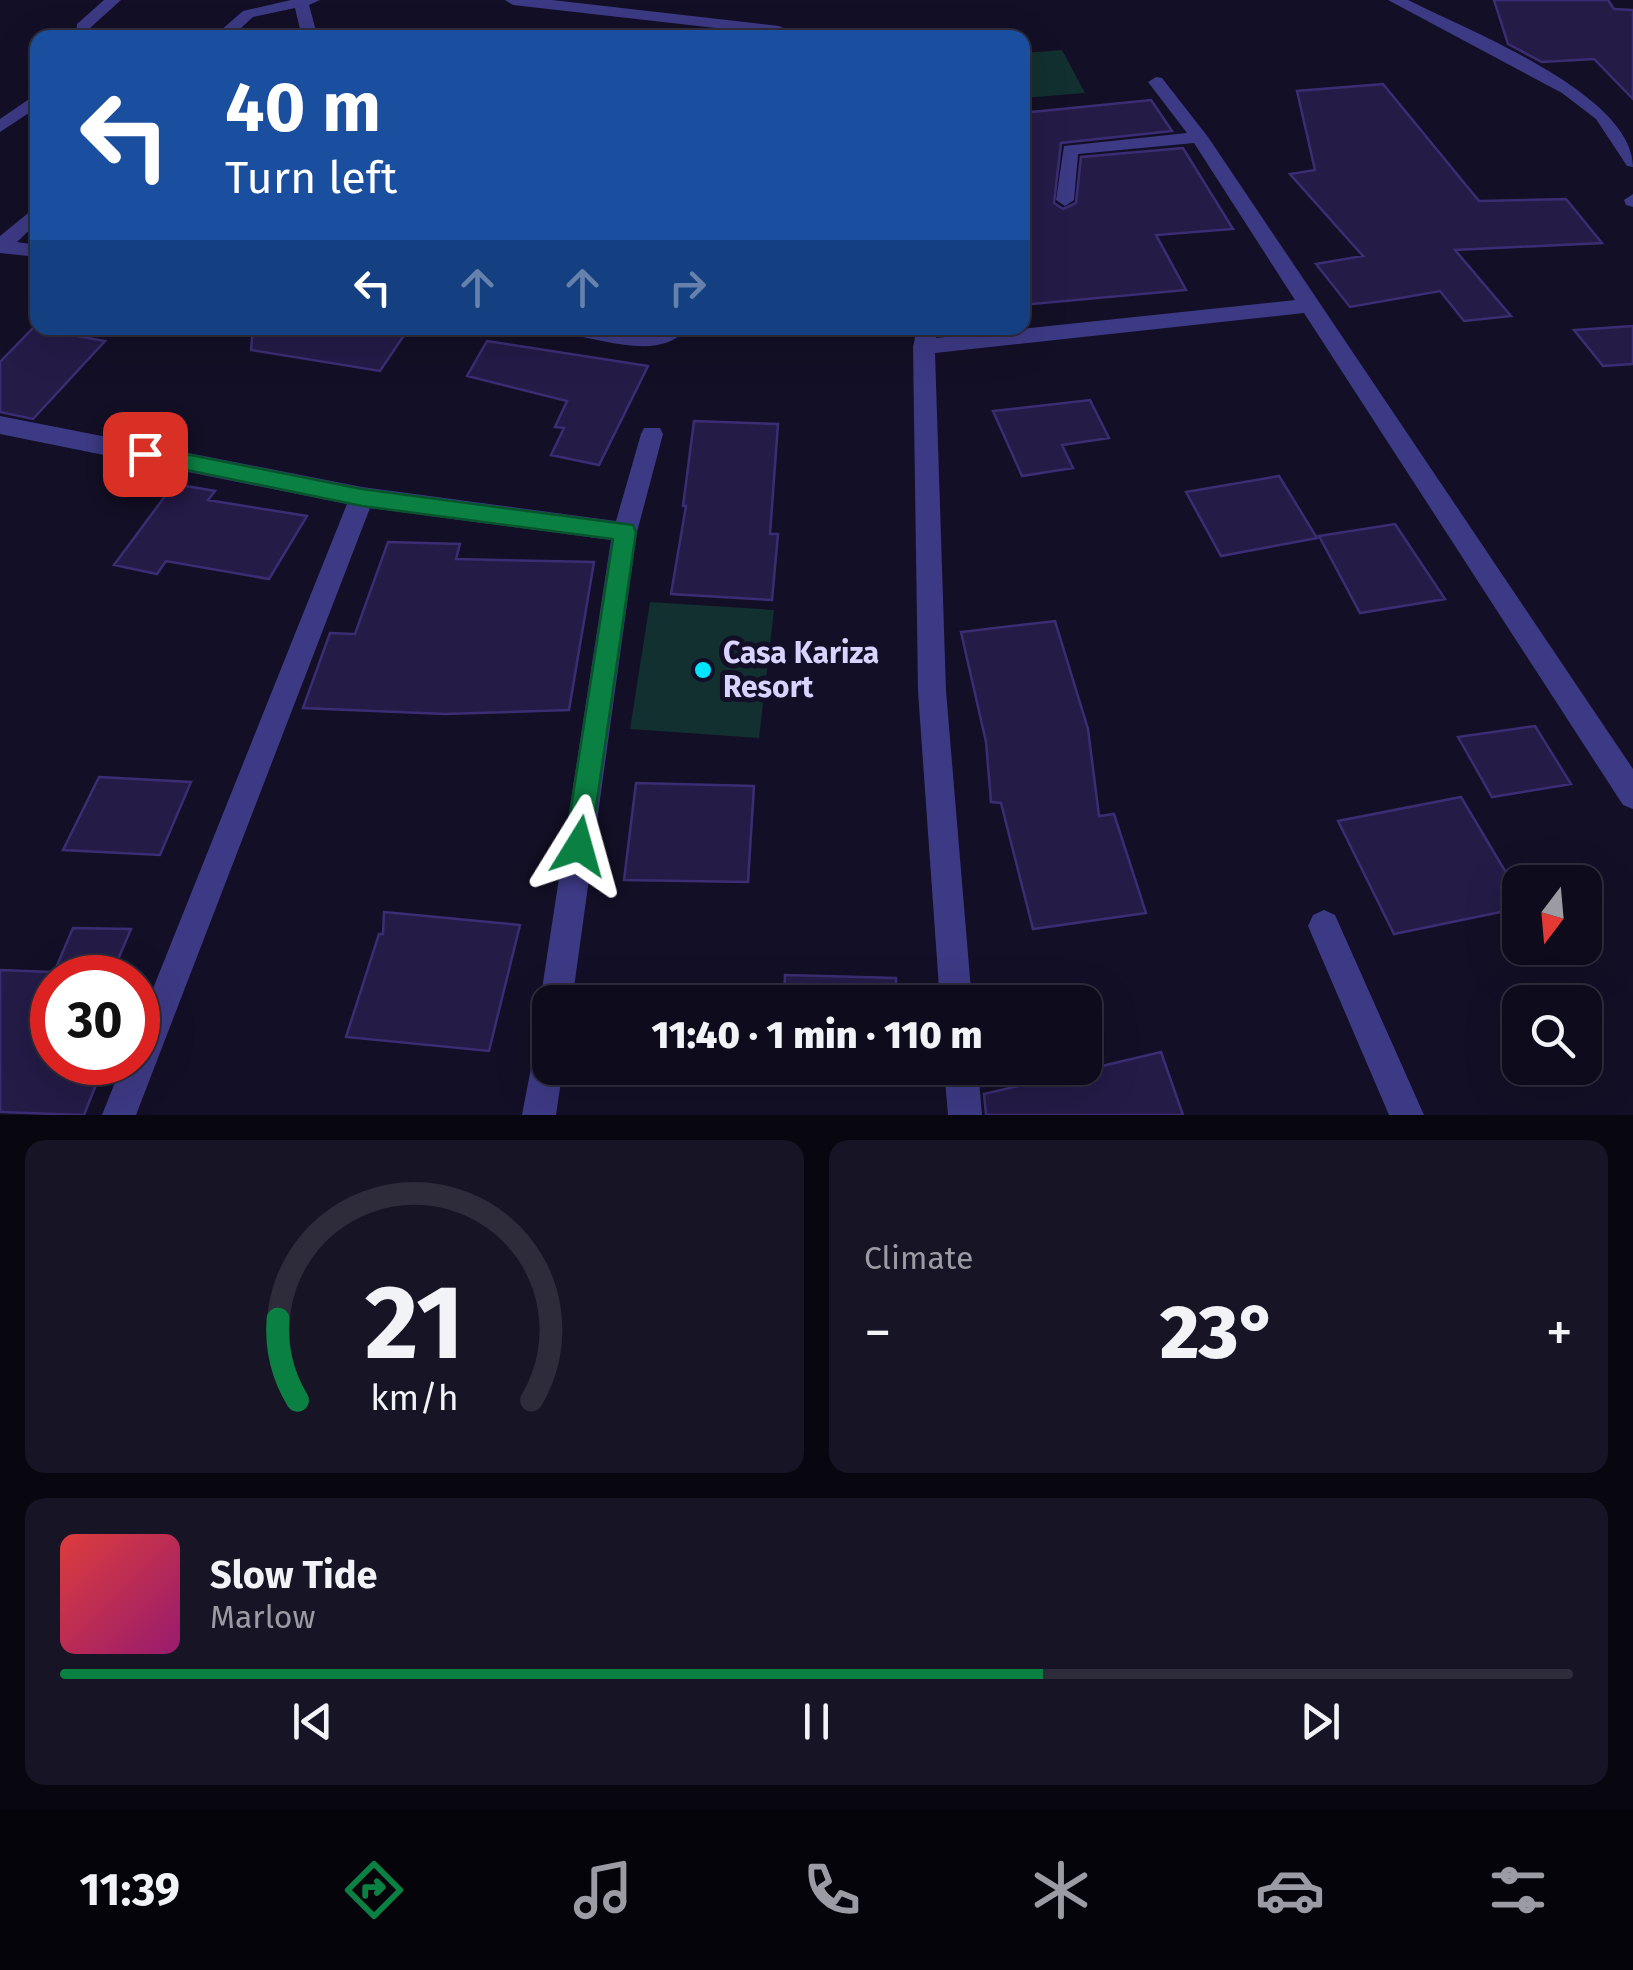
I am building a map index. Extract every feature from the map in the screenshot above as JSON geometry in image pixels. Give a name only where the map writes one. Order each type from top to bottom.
[{"type":"street","points":[[83,30],[113,0]]},
{"type":"street","points":[[513,0],[770,30]]},
{"type":"street","points":[[1396,0],[1568,90],[1602,116],[1633,162]]},
{"type":"street","points":[[229,30],[248,14],[307,1],[309,30]]},
{"type":"street","points":[[1156,82],[1199,138],[1633,796]]},
{"type":"street","points":[[0,127],[30,104]]},
{"type":"street","points":[[1065,200],[1070,150],[1199,138]]},
{"type":"street","points":[[0,246],[30,218]]},
{"type":"street","points":[[0,246],[30,250]]},
{"type":"street","points":[[1030,328],[1310,305]]},
{"type":"street","points":[[621,335],[650,339],[666,335]]},
{"type":"street","points":[[926,337],[932,691],[955,985]]},
{"type":"street","points":[[0,425],[362,498],[625,532]]},
{"type":"street","points":[[558,985],[625,532],[652,434]]},
{"type":"street","points":[[119,1115],[362,498]]},
{"type":"street","points":[[1324,926],[1407,1115]]},
{"type":"street","points":[[540,1115],[544,1085]]},
{"type":"street","points":[[963,1085],[965,1115]]},
{"type":"green space","points":[[1062,50],[1085,93],[1030,97],[1030,52]]},
{"type":"green space","name":"Casa Kariza Resort","points":[[650,602],[774,610],[759,738],[630,729]]},
{"type":"building","points":[[1494,0],[1608,0],[1614,9],[1633,10],[1633,99],[1594,59],[1542,62],[1508,44]]},
{"type":"building","points":[[1383,84],[1479,201],[1566,199],[1602,243],[1455,250],[1511,316],[1464,321],[1440,291],[1350,307],[1316,264],[1363,256],[1290,174],[1315,170],[1297,91]]},
{"type":"building","points":[[1151,100],[1172,131],[1061,143],[1054,203],[1063,209],[1076,203],[1081,157],[1183,148],[1233,229],[1156,235],[1186,290],[1030,304],[1030,112]]},
{"type":"building","points":[[1633,326],[1633,364],[1603,366],[1574,330]]},
{"type":"building","points":[[30,331],[30,335],[72,335],[105,341],[33,419],[0,412],[0,362]]},
{"type":"building","points":[[252,335],[404,335],[380,371],[251,350]]},
{"type":"building","points":[[487,341],[648,366],[599,465],[551,455],[564,428],[555,427],[567,401],[467,376]]},
{"type":"building","points":[[1090,400],[1109,438],[1062,445],[1073,468],[1022,476],[993,411]]},
{"type":"building","points":[[694,421],[778,424],[770,534],[778,534],[772,600],[671,594],[686,506]]},
{"type":"building","points":[[1279,476],[1317,538],[1221,556],[1186,492]]},
{"type":"building","points":[[174,484],[215,491],[208,500],[307,516],[269,579],[166,561],[157,574],[114,565]]},
{"type":"building","points":[[1395,524],[1445,599],[1360,613],[1319,536]]},
{"type":"building","points":[[388,542],[460,544],[456,559],[594,562],[569,710],[445,714],[303,708],[330,633],[355,634]]},
{"type":"building","points":[[1055,621],[1088,729],[1099,816],[1114,814],[1146,913],[1033,929],[1001,803],[991,802],[986,742],[961,632]]},
{"type":"building","points":[[1535,726],[1571,784],[1492,797],[1458,737]]},
{"type":"building","points":[[99,777],[191,782],[160,855],[63,850]]},
{"type":"building","points":[[636,783],[754,786],[748,882],[624,880]]},
{"type":"building","points":[[1461,797],[1502,866],[1502,912],[1394,934],[1338,821]]},
{"type":"building","points":[[384,912],[520,925],[489,1051],[346,1037],[379,934],[383,934]]},
{"type":"building","points":[[73,928],[131,929],[120,955],[61,955]]},
{"type":"building","points":[[0,970],[30,971],[30,1085],[96,1085],[84,1115],[0,1112]]},
{"type":"building","points":[[785,975],[896,978],[896,985],[785,985]]},
{"type":"building","points":[[1161,1052],[1183,1115],[986,1115],[984,1094],[1022,1085],[1102,1085],[1102,1066]]},
{"type":"place","name":"Casa Kariza Resort","points":[[703,670]]},
{"type":"route","points":[[145,454],[362,498],[625,532],[579,846]]}]
